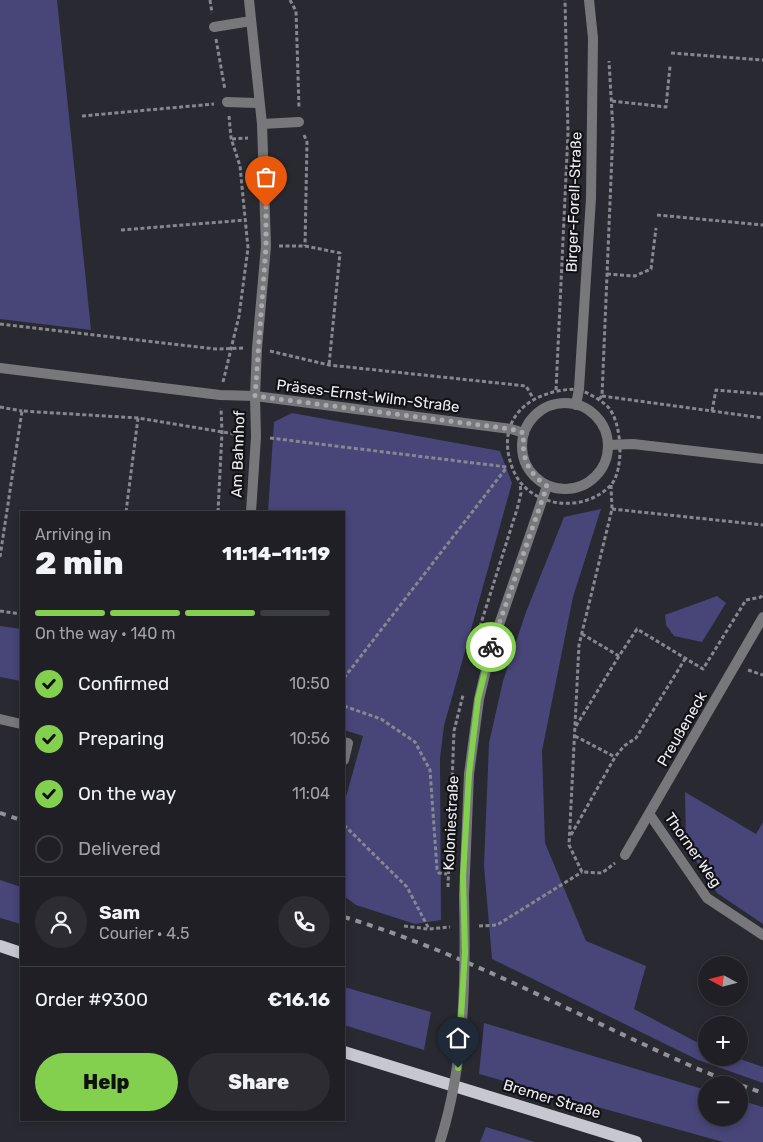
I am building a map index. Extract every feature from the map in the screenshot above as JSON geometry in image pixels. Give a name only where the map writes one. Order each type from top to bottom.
[{"type":"main road","points":[[0,946],[20,953]]},
{"type":"main road","name":"Bremer Straße","points":[[345,1052],[636,1142]]},
{"type":"street","name":"Am Bahnhof","points":[[249,0],[262,124],[266,246],[255,396],[256,437],[251,511]]},
{"type":"street","name":"Birger-Forell-Straße","points":[[576,405],[579,390],[591,198],[593,38],[589,0]]},
{"type":"street","points":[[214,27],[251,21]]},
{"type":"street","points":[[227,102],[259,103]]},
{"type":"street","points":[[262,124],[299,122]]},
{"type":"street","name":"Präses-Ernst-Wilm-Straße","points":[[0,368],[220,395],[255,396],[511,429],[524,433]]},
{"type":"street","points":[[560,404],[576,405],[588,410],[605,431],[608,445],[606,459],[599,472],[589,482],[576,488],[561,489],[547,486],[534,477],[526,464],[522,449],[524,433],[532,419],[544,409],[560,404]]},
{"type":"street","points":[[608,445],[763,459]]},
{"type":"street","name":"Koloniestraße","points":[[440,1142],[458,1068],[465,952],[464,896],[469,774],[478,699],[492,645],[547,486]]},
{"type":"street","name":"Preußeneck","points":[[625,855],[759,632],[763,617]]},
{"type":"street","points":[[0,719],[20,724]]},
{"type":"street","points":[[345,742],[348,743],[345,756]]},
{"type":"street","name":"Thorner Weg","points":[[650,815],[707,898],[763,935]]},
{"type":"path","points":[[210,0],[231,138],[240,166],[248,248],[239,316],[220,395],[222,432],[218,511]]},
{"type":"path","points":[[556,390],[568,133],[565,0]]},
{"type":"path","points":[[671,53],[763,60]]},
{"type":"path","points":[[609,55],[613,130],[601,398],[613,414],[620,436],[620,445],[618,462],[611,485],[612,509],[579,646],[569,845],[582,872],[602,873],[625,855]]},
{"type":"path","points":[[612,101],[666,107],[670,66]]},
{"type":"path","points":[[82,116],[227,102]]},
{"type":"path","points":[[656,214],[763,225]]},
{"type":"path","points":[[121,230],[246,220]]},
{"type":"path","points":[[608,274],[635,276],[651,268],[656,228]]},
{"type":"path","points":[[266,246],[305,246],[340,253],[329,365]]},
{"type":"path","points":[[611,485],[594,496],[579,502],[563,503],[541,499],[520,483],[510,462],[508,442],[511,429],[520,410],[540,395],[556,390],[579,390],[601,398],[763,418]]},
{"type":"path","points":[[712,411],[716,390],[763,394]]},
{"type":"path","points":[[0,407],[22,411],[138,418],[256,437],[507,467]]},
{"type":"path","points":[[0,557],[22,411]]},
{"type":"path","points":[[126,511],[138,418]]},
{"type":"path","points":[[345,677],[510,462]]},
{"type":"path","points":[[612,509],[763,524]]},
{"type":"path","points":[[576,727],[636,629],[703,669],[746,600],[761,597],[763,593]]},
{"type":"path","points":[[0,611],[20,614]]},
{"type":"path","points":[[582,634],[619,656]]},
{"type":"path","points":[[570,837],[615,758],[624,746],[636,738],[685,659]]},
{"type":"path","points":[[345,706],[381,719],[415,742],[430,770],[437,870],[447,874],[448,896]]},
{"type":"path","points":[[575,736],[615,758]]},
{"type":"path","points":[[404,926],[429,929]]},
{"type":"shaded area","points":[[0,0],[57,0],[91,330],[0,319]]},
{"type":"shaded area","points":[[292,413],[500,451],[512,483],[444,726],[440,758],[441,920],[415,924],[356,905],[345,897],[345,800],[363,736],[345,730],[345,511],[268,511],[274,422]]},
{"type":"shaded area","points":[[601,509],[573,597],[542,751],[545,843],[586,941],[646,966],[634,1009],[698,1043],[698,1060],[492,959],[484,866],[489,743],[503,681],[526,612],[564,517]]},
{"type":"shaded area","points":[[717,596],[726,603],[702,642],[674,636],[666,625],[665,615]]},
{"type":"shaded area","points":[[0,626],[20,629],[20,681],[0,677]]},
{"type":"shaded area","points":[[685,792],[756,834],[763,822],[763,924],[717,893],[686,845]]},
{"type":"shaded area","points":[[0,880],[20,887],[20,924],[0,918]]},
{"type":"shaded area","points":[[345,987],[431,1012],[424,1050],[345,1025]]},
{"type":"shaded area","points":[[484,1023],[698,1088],[698,1126],[748,1126],[748,1103],[763,1107],[763,1142],[723,1142],[479,1074]]},
{"type":"shaded area","points":[[748,1062],[763,1067],[763,1083],[748,1078],[748,1076],[715,1066],[748,1066]]},
{"type":"shaded area","points":[[486,1127],[535,1142],[480,1142]]},
{"type":"railway","points":[[0,813],[20,820]]},
{"type":"railway","points":[[345,917],[389,932],[476,966],[698,1069],[763,1093]]},
{"type":"way so far","points":[[266,207],[266,246],[257,348],[255,396],[511,429],[524,433],[522,449],[526,464],[534,477],[547,486],[491,647]]},
{"type":"route","points":[[458,1068],[465,952],[463,877],[469,774],[478,699],[491,647]]}]
